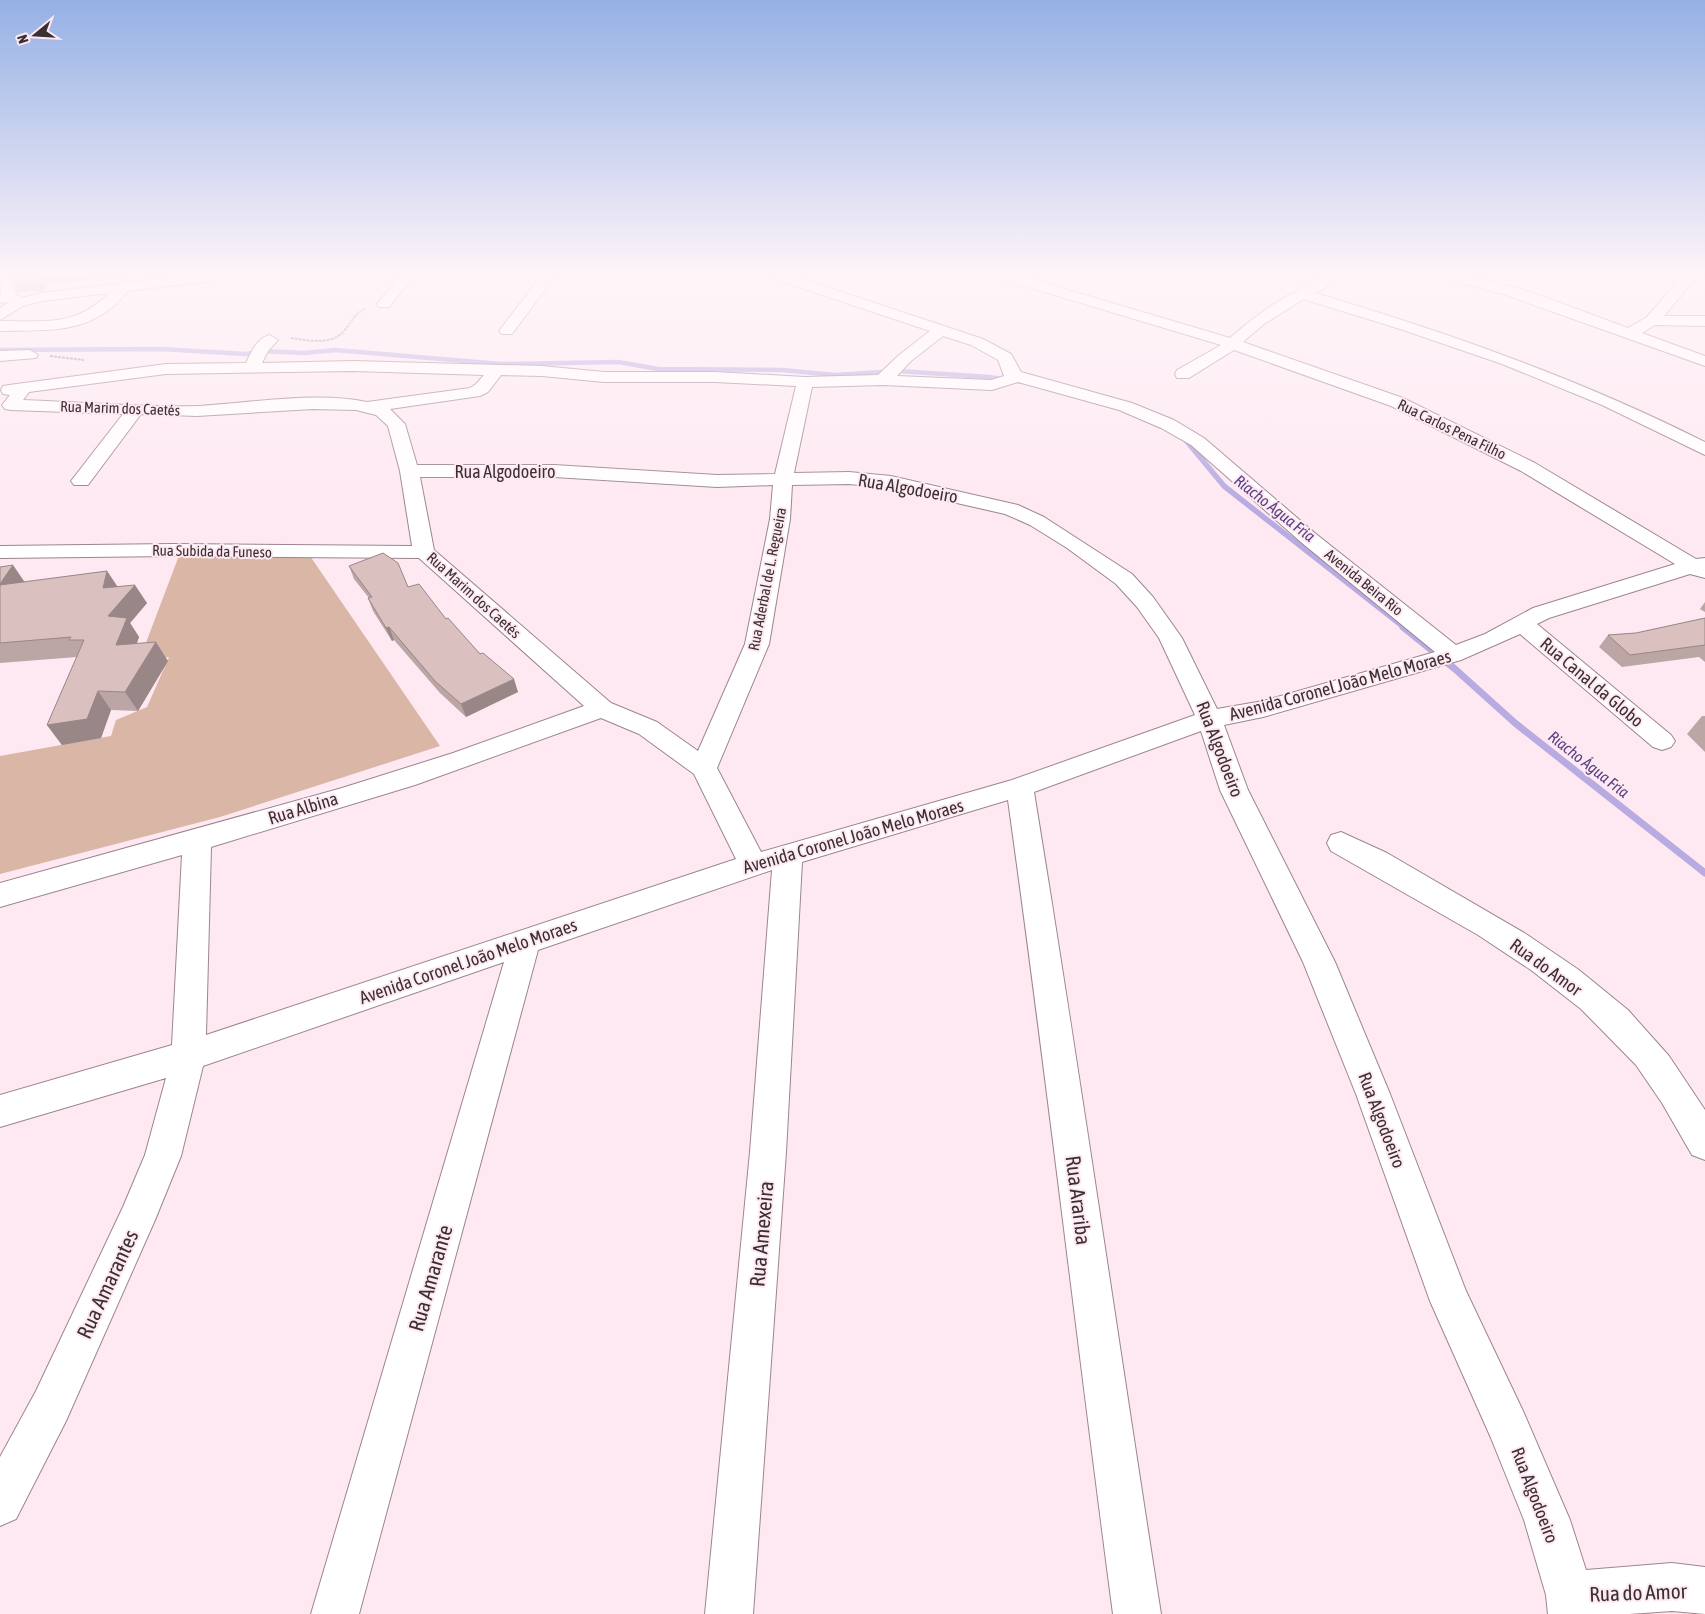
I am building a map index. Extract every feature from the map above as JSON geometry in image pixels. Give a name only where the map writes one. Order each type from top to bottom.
[{"type":"street","points":[[888,375],[916,351]]},
{"type":"street","points":[[0,391],[166,369],[260,353],[416,366],[542,371],[604,377],[715,377],[805,382],[888,375],[992,385],[1012,378],[1005,357],[997,351]]},
{"type":"street","points":[[1183,374],[1222,351]]},
{"type":"street","name":"Rua Carlos Pena Filho","points":[[1255,351],[1362,388],[1460,432],[1499,451],[1701,568]]},
{"type":"street","points":[[1480,351],[1606,402],[1705,449]]},
{"type":"street","points":[[1678,351],[1705,361]]},
{"type":"street","points":[[0,356],[30,355]]},
{"type":"street","points":[[370,407],[474,392],[482,388],[496,370]]},
{"type":"street","name":"Avenida Beira Rio","points":[[1012,378],[1102,400],[1139,413],[1189,436],[1212,454],[1443,657]]},
{"type":"street","name":"Rua Aderbal de L. Regueira","points":[[704,768],[757,644],[780,519],[783,481],[805,382]]},
{"type":"street","name":"Rua Marim dos Caetés","points":[[5,409],[23,389]]},
{"type":"street","name":"Rua Marim dos Caetés","points":[[5,409],[197,411],[312,404],[370,407],[387,415],[396,424],[409,471],[424,552],[602,709],[648,728],[704,768],[770,860]]},
{"type":"street","points":[[81,481],[136,410]]},
{"type":"street","name":"Rua Algodoeiro","points":[[409,471],[554,471],[717,481],[850,478],[891,482],[1011,510],[1037,521],[1106,565],[1124,579],[1145,602],[1174,646],[1209,719],[1234,790],[1319,962],[1373,1094],[1450,1301],[1508,1426],[1547,1520],[1571,1604]]},
{"type":"street","name":"Rua Subida da Funeso","points":[[0,552],[181,550],[424,552]]},
{"type":"street","name":"Avenida Coronel João Melo Moraes","points":[[0,1111],[188,1056],[770,860],[1020,787],[1209,719],[1263,709],[1443,657],[1493,639],[1522,623],[1568,603],[1701,568]]},
{"type":"street","name":"Rua Canal da Globo","points":[[1522,623],[1662,741]]},
{"type":"street","name":"Rua Albina","points":[[0,894],[197,840],[461,759],[602,709]]},
{"type":"street","name":"Rua Arariba","points":[[1020,787],[1060,1050],[1089,1280],[1138,1614]]},
{"type":"street","name":"Rua Amarantes","points":[[0,1503],[51,1406],[136,1220],[163,1156],[179,1099],[188,1056],[197,840]]},
{"type":"street","name":"Rua do Amor","points":[[1341,843],[1373,858],[1479,920],[1542,961],[1605,1010],[1639,1043],[1665,1077],[1705,1144]]},
{"type":"street","name":"Rua Amexeira","points":[[730,1614],[767,1162],[770,860]]},
{"type":"street","name":"Rua Amarante","points":[[335,1614],[526,942]]},
{"type":"street","name":"Rua do Amor","points":[[1571,1604],[1672,1587],[1705,1591]]},
{"type":"shaded area","points":[[180,553],[308,553],[440,746],[220,817],[0,874],[0,756],[111,736],[116,720],[147,707],[169,657],[139,661]]},
{"type":"building","points":[[383,553],[398,563],[408,587],[419,584],[446,619],[448,618],[480,654],[483,653],[514,679],[461,704],[435,681],[389,627],[386,628],[368,598],[372,597],[349,566]]},
{"type":"building","points":[[13,565],[0,584],[0,567]]},
{"type":"building","points":[[107,571],[103,588],[135,585],[108,616],[127,618],[116,645],[156,642],[125,692],[98,691],[87,719],[47,725],[84,640],[69,640],[71,637],[0,643],[0,585]]},
{"type":"building","points":[[1705,618],[1705,645],[1630,655],[1608,635],[1636,633]]},
{"type":"waterway","name":"Riacho Água Fria","points":[[200,351],[246,354],[261,351]]},
{"type":"waterway","name":"Riacho Água Fria","points":[[270,351],[304,353],[321,351]]},
{"type":"waterway","name":"Riacho Água Fria","points":[[351,351],[501,364],[618,362],[658,369],[782,370],[835,375],[898,371],[989,377],[1029,383]]},
{"type":"waterway","name":"Riacho Água Fria","points":[[1185,439],[1224,486],[1405,628]]},
{"type":"waterway","name":"Riacho Água Fria","points":[[1403,627],[1455,669],[1515,723],[1705,873]]}]
